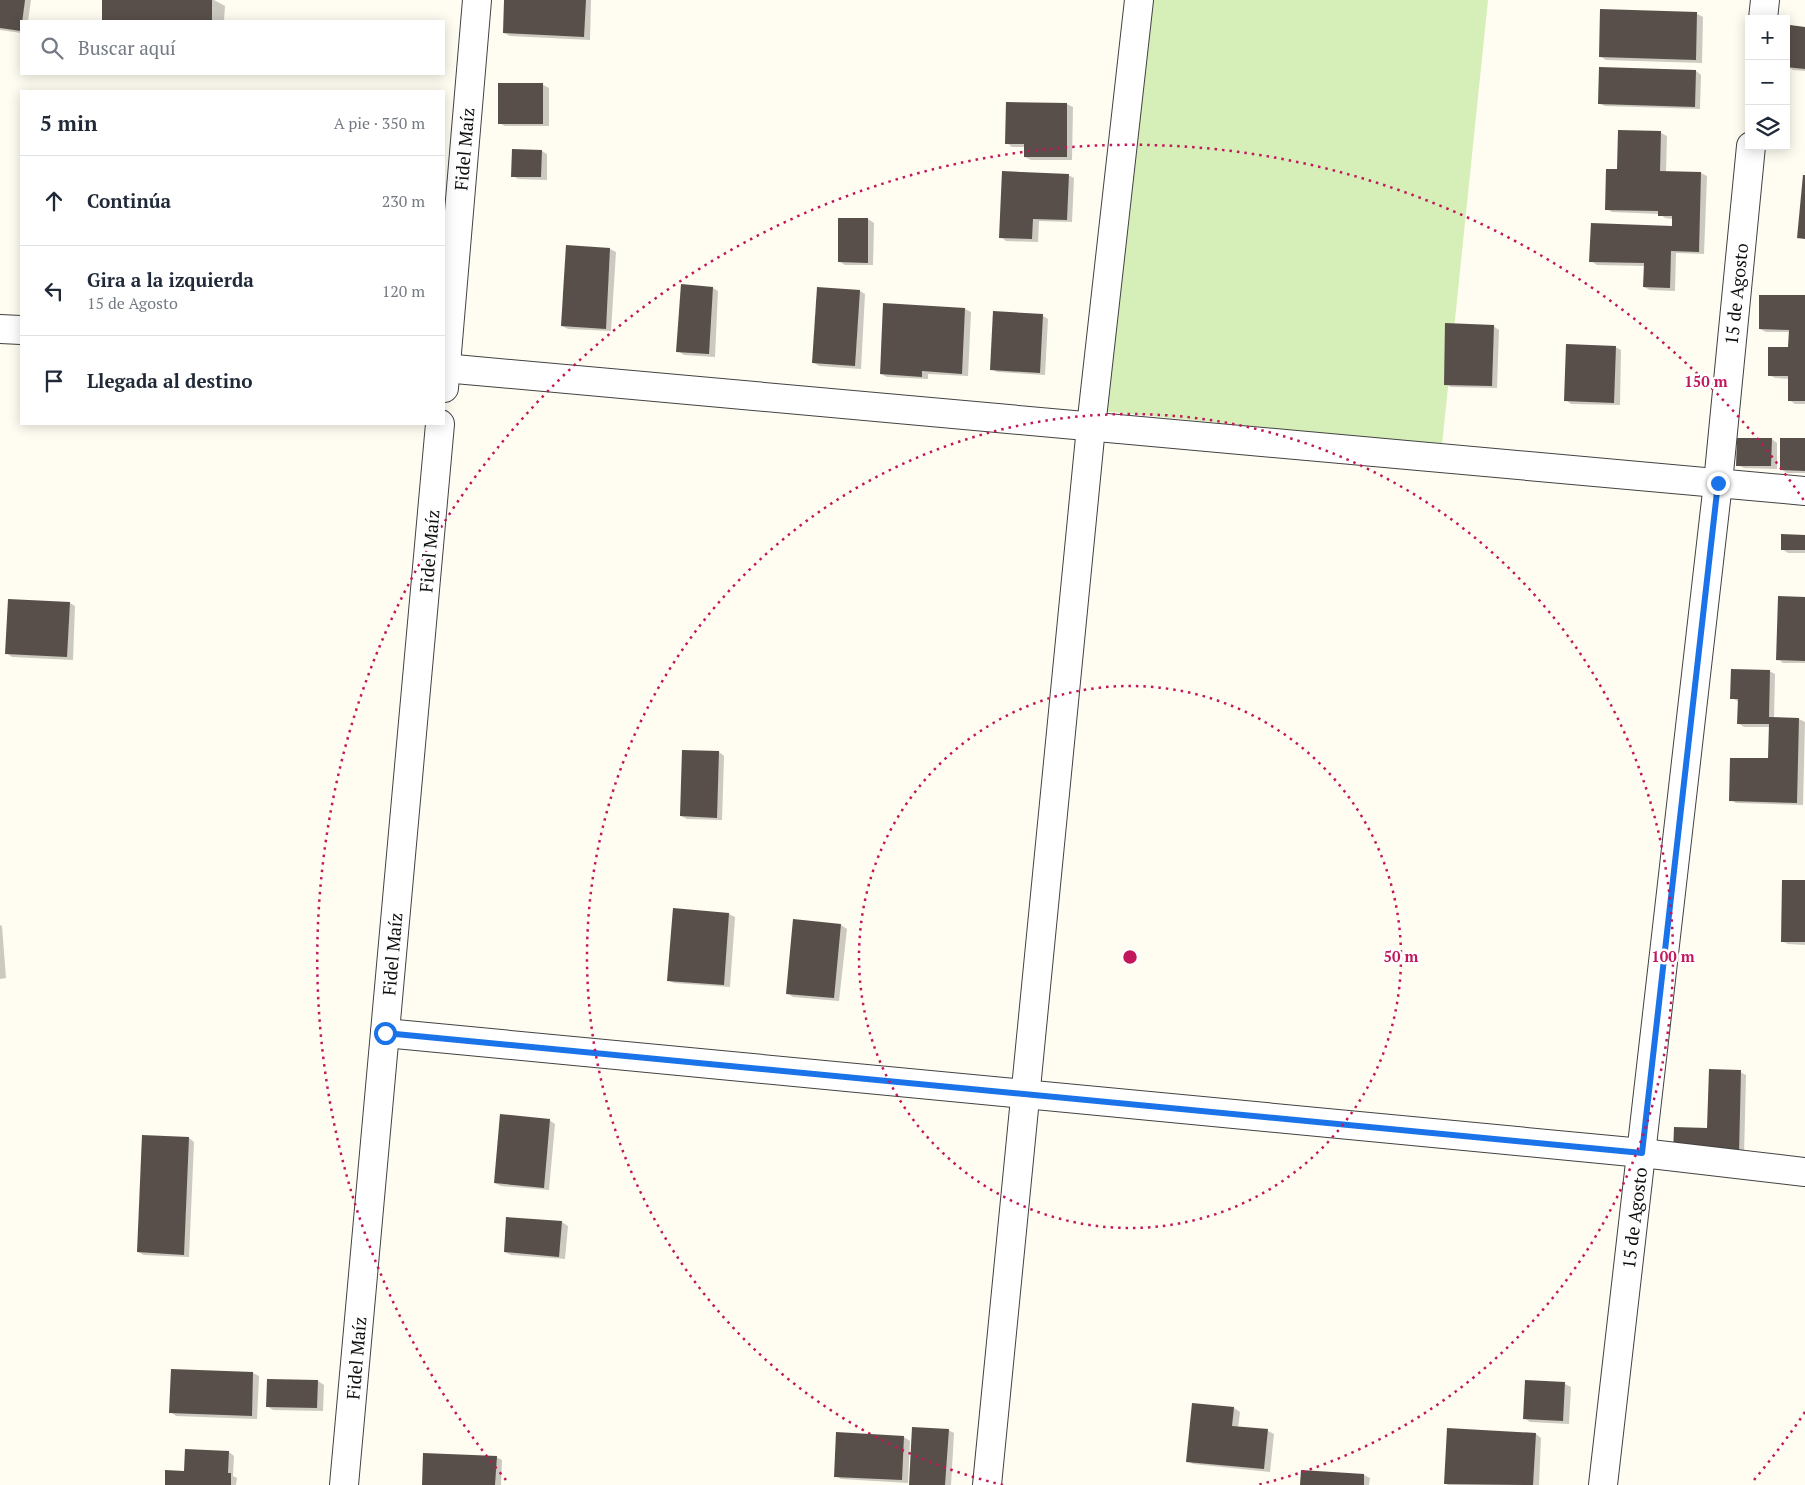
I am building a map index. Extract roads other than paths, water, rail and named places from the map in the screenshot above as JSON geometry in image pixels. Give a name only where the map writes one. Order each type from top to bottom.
[{"type":"street","name":"Fidel Maíz","points":[[445,364],[477,0]]},
{"type":"street","points":[[987,1485],[1091,427],[1139,0]]},
{"type":"street","points":[[1764,15],[1765,0]]},
{"type":"street","name":"15 de Agosto","points":[[1603,1485],[1718,483],[1751,150]]},
{"type":"street","points":[[0,328],[20,330]]},
{"type":"street","points":[[445,375],[1091,427],[1805,491]]},
{"type":"street","name":"Fidel Maíz","points":[[344,1485],[440,425]]},
{"type":"street","points":[[385,1033],[1642,1153],[1805,1172]]}]
